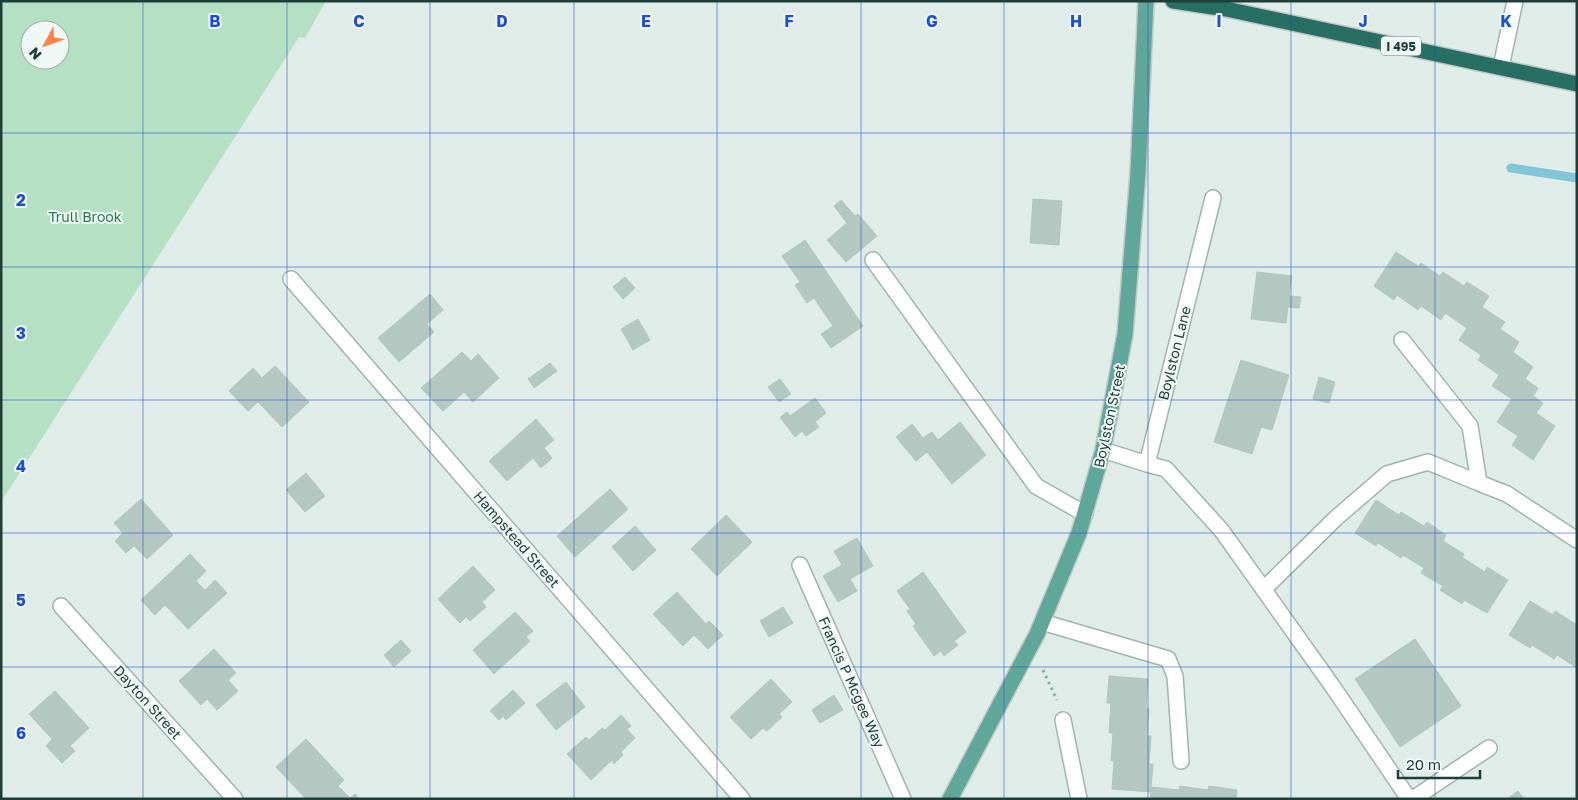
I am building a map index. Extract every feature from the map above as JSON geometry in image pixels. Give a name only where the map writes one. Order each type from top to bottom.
[{"type":"highway","name":"I 495","points":[[1173,1],[1226,9],[1577,84]]},
{"type":"main road","name":"Boylston Street","points":[[950,799],[1032,646],[1079,534],[1103,450],[1125,334],[1138,173],[1146,1]]},
{"type":"street","points":[[1501,67],[1515,1]]},
{"type":"street","name":"Boylston Lane","points":[[1147,464],[1213,198]]},
{"type":"street","points":[[873,260],[1036,486],[1084,514]]},
{"type":"street","name":"Hampstead Street","points":[[291,279],[742,799]]},
{"type":"street","points":[[1402,340],[1470,426],[1479,483]]},
{"type":"street","points":[[1103,450],[1166,469],[1222,531],[1411,799],[1489,748]]},
{"type":"street","points":[[1264,589],[1336,518],[1387,474],[1428,462],[1507,494],[1577,540]]},
{"type":"street","name":"Francis P Mcgee Way","points":[[800,565],[903,799]]},
{"type":"street","name":"Dayton Street","points":[[61,606],[234,799]]},
{"type":"street","points":[[1042,622],[1168,659],[1175,676],[1181,761]]},
{"type":"street","points":[[1063,720],[1079,799]]},
{"type":"path","points":[[1032,646],[1061,710],[1063,720]]},
{"type":"green space","name":"Trull Brook","points":[[1,1],[326,1],[305,38],[299,37],[1,502]]},
{"type":"building","points":[[1033,199],[1062,201],[1059,245],[1030,243]]},
{"type":"building","points":[[841,200],[855,216],[858,214],[877,236],[846,262],[827,240],[847,223],[834,206]]},
{"type":"building","points":[[805,240],[863,326],[831,348],[821,334],[833,326],[814,298],[807,303],[795,285],[800,282],[782,256]]},
{"type":"building","points":[[1396,252],[1418,266],[1421,263],[1440,276],[1443,272],[1464,286],[1467,282],[1489,296],[1482,307],[1505,322],[1500,329],[1519,342],[1513,352],[1533,367],[1525,379],[1538,388],[1533,396],[1543,403],[1536,413],[1555,426],[1533,460],[1512,445],[1518,436],[1497,422],[1512,399],[1492,386],[1499,375],[1478,360],[1481,355],[1459,340],[1467,328],[1445,313],[1441,320],[1421,306],[1418,310],[1397,295],[1394,300],[1374,286]]},
{"type":"building","points":[[1257,272],[1292,276],[1289,296],[1301,297],[1299,308],[1288,307],[1286,323],[1251,319]]},
{"type":"building","points":[[625,277],[635,288],[623,299],[613,287]]},
{"type":"building","points":[[430,294],[443,310],[427,324],[434,332],[399,362],[378,338]]},
{"type":"building","points":[[638,319],[650,340],[633,350],[621,329]]},
{"type":"building","points":[[462,352],[471,361],[478,354],[499,378],[473,402],[464,392],[443,411],[421,388]]},
{"type":"building","points":[[1241,360],[1289,375],[1272,430],[1261,427],[1252,454],[1214,442]]},
{"type":"building","points":[[550,363],[557,371],[534,388],[528,379]]},
{"type":"building","points":[[275,366],[309,402],[282,427],[258,402],[248,411],[229,391],[253,368],[262,378]]},
{"type":"building","points":[[1319,377],[1335,382],[1329,403],[1313,399]]},
{"type":"building","points":[[780,379],[791,394],[779,402],[768,387]]},
{"type":"building","points":[[815,398],[826,413],[815,422],[819,427],[806,436],[802,431],[795,437],[780,417],[787,412],[790,416]]},
{"type":"building","points":[[536,419],[554,440],[544,448],[552,458],[541,468],[533,458],[507,481],[489,461]]},
{"type":"building","points":[[960,422],[986,455],[952,484],[927,452],[916,461],[896,437],[912,424],[923,438],[932,432],[938,440]]},
{"type":"building","points":[[306,473],[325,496],[305,512],[286,490]]},
{"type":"building","points":[[610,489],[628,509],[575,557],[557,536]]},
{"type":"building","points":[[141,499],[173,535],[147,559],[134,546],[126,553],[115,541],[123,533],[114,523]]},
{"type":"building","points":[[1376,500],[1399,515],[1401,512],[1424,526],[1427,522],[1446,535],[1443,541],[1464,554],[1462,557],[1485,572],[1487,567],[1508,580],[1487,613],[1464,600],[1462,604],[1440,590],[1443,586],[1421,573],[1424,568],[1403,555],[1401,558],[1378,543],[1376,546],[1355,533]]},
{"type":"building","points":[[726,515],[752,542],[717,576],[691,549]]},
{"type":"building","points":[[635,526],[656,550],[633,571],[612,547]]},
{"type":"building","points":[[857,538],[873,566],[850,579],[857,591],[838,602],[823,576],[842,565],[834,551]]},
{"type":"building","points":[[190,554],[206,571],[196,581],[205,590],[215,580],[227,593],[188,629],[165,605],[155,615],[141,600]]},
{"type":"building","points":[[473,566],[495,590],[482,602],[486,607],[470,621],[466,617],[460,623],[438,599]]},
{"type":"building","points":[[923,572],[966,632],[954,641],[958,645],[944,656],[941,651],[934,656],[913,626],[916,624],[907,611],[910,609],[897,591]]},
{"type":"building","points":[[677,592],[706,624],[709,621],[723,635],[708,649],[694,635],[683,646],[653,614]]},
{"type":"building","points":[[1530,601],[1553,615],[1555,611],[1577,625],[1577,668],[1557,655],[1554,659],[1532,645],[1530,648],[1509,635]]},
{"type":"building","points":[[783,607],[793,623],[769,637],[760,621]]},
{"type":"building","points":[[515,612],[533,631],[526,637],[530,641],[494,674],[473,650]]},
{"type":"building","points":[[1415,639],[1461,706],[1400,747],[1355,679]]},
{"type":"building","points":[[401,640],[411,651],[394,667],[384,655]]},
{"type":"building","points":[[214,649],[236,673],[228,680],[238,691],[217,710],[207,699],[201,705],[179,681]]},
{"type":"building","points":[[1109,676],[1148,679],[1146,708],[1149,709],[1147,736],[1151,736],[1149,764],[1153,764],[1151,787],[1179,790],[1180,786],[1208,790],[1209,786],[1237,790],[1236,799],[1150,799],[1151,792],[1112,789],[1114,761],[1111,761],[1113,733],[1109,733],[1111,703],[1107,703]]},
{"type":"building","points":[[771,679],[792,702],[779,714],[782,717],[767,731],[763,728],[751,739],[730,717]]},
{"type":"building","points":[[566,682],[585,707],[556,730],[536,705]]},
{"type":"building","points":[[513,690],[525,703],[506,720],[503,716],[499,720],[490,711]]},
{"type":"building","points":[[55,691],[89,728],[70,746],[75,751],[62,763],[46,746],[52,739],[29,714]]},
{"type":"building","points":[[834,695],[843,710],[820,723],[812,710]]},
{"type":"building","points":[[621,715],[631,726],[627,729],[635,738],[621,752],[623,755],[614,764],[612,760],[591,780],[567,754],[586,737],[589,740],[602,728],[605,730]]},
{"type":"building","points":[[306,739],[344,780],[338,786],[350,798],[355,794],[359,799],[306,799],[276,767]]},
{"type":"building","points":[[1518,791],[1524,799],[1507,799]]},
{"type":"waterway","points":[[1511,168],[1577,178]]}]
